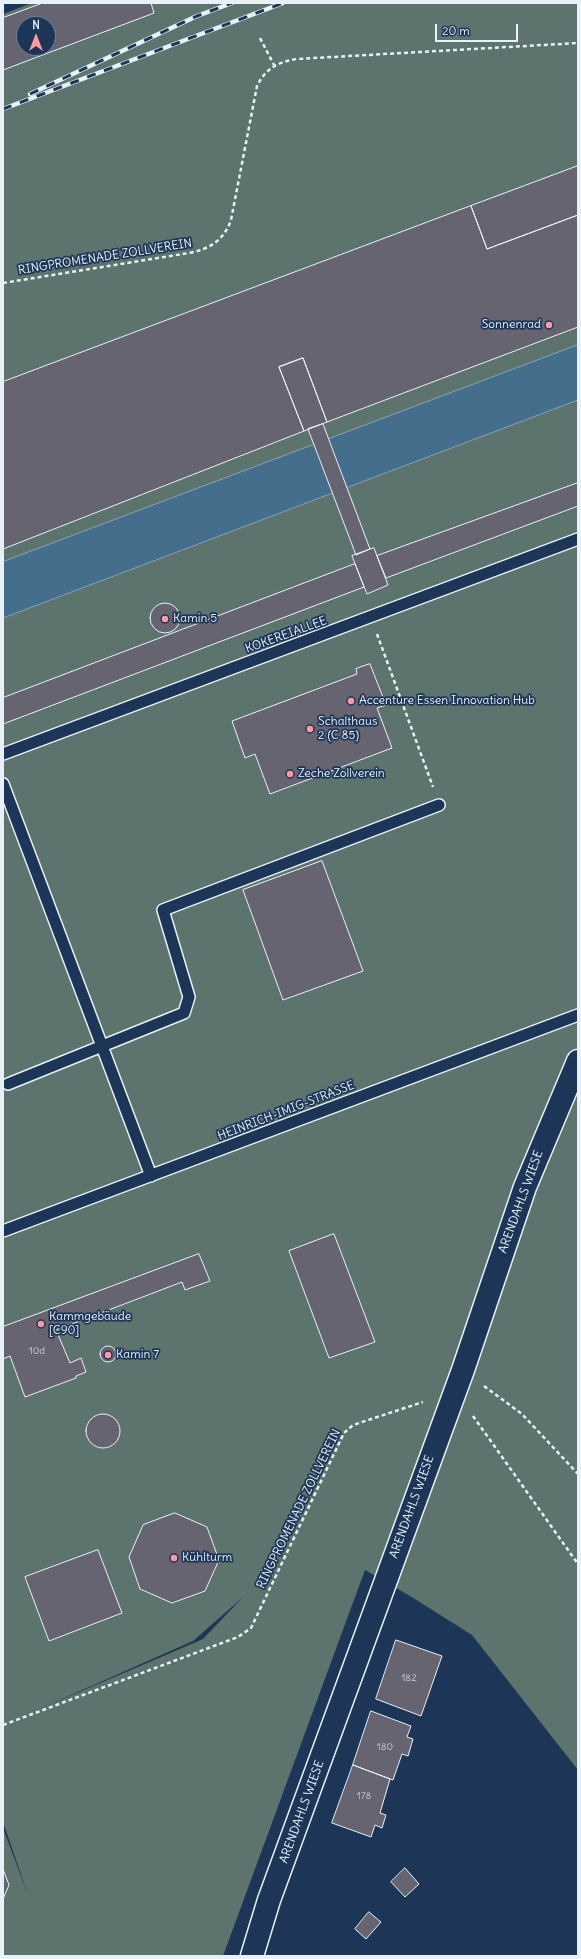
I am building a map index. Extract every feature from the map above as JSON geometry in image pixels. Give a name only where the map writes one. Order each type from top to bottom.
[{"type":"street","name":"ARENDAHLS WIESE","points":[[252,1956],[269,1900],[462,1370],[525,1187],[578,1061]]},
{"type":"lane","name":"KOKEREIALLEE","points":[[3,754],[578,539]]},
{"type":"lane","points":[[3,784],[151,1176]]},
{"type":"lane","points":[[8,1084],[184,1013],[189,998],[163,910],[439,805]]},
{"type":"lane","name":"HEINRICH-IMIG-STRASSE","points":[[3,1231],[578,1015]]},
{"type":"path","points":[[260,38],[274,65],[297,59],[578,43]]},
{"type":"path","name":"RINGPROMENADE ZOLLVEREIN","points":[[3,283],[189,253],[212,245],[222,237],[231,220],[255,93],[263,75],[274,65]]},
{"type":"path","points":[[370,617],[439,805]]},
{"type":"path","points":[[462,1370],[522,1414],[578,1474]]},
{"type":"path","points":[[454,1391],[578,1564]]},
{"type":"path","name":"RINGPROMENADE ZOLLVEREIN","points":[[3,1725],[238,1637],[251,1628],[344,1433],[353,1425],[454,1391]]},
{"type":"green space","name":"Zeche Zollverein","points":[[32,3],[578,3],[578,1770],[472,1635],[365,1570],[223,1956],[3,1956],[3,1828],[28,1895],[3,1822],[3,14]],"holes":[[[242,1598],[203,1639],[35,1711],[193,1641]]]},
{"type":"water","points":[[578,345],[578,400],[3,618],[3,562]]},
{"type":"building","points":[[43,3],[151,3],[154,13],[56,50],[56,16],[16,16],[16,56],[40,56],[3,70],[3,18]]},
{"type":"building","points":[[578,166],[578,215],[487,249],[471,206]]},
{"type":"building","points":[[471,206],[487,249],[578,215],[578,327],[327,422],[303,358],[279,367],[304,431],[3,549],[3,382]]},
{"type":"building","points":[[303,358],[327,422],[304,431],[279,367]]},
{"type":"building","points":[[323,424],[370,549],[356,555],[308,429]]},
{"type":"building","points":[[578,483],[578,506],[386,578],[377,556]]},
{"type":"building","points":[[374,548],[388,585],[367,594],[352,556]]},
{"type":"building","points":[[355,564],[364,587],[3,724],[3,698]]},
{"type":"building","name":"Kamin 5","points":[[165,603],[176,607],[180,618],[176,629],[165,633],[154,629],[150,618],[154,607]]},
{"type":"building","name":"Schalthaus 2 (C 85)","points":[[370,664],[386,705],[377,708],[392,748],[270,794],[255,754],[245,758],[232,721],[357,674],[356,669]]},
{"type":"building","points":[[322,861],[363,971],[283,1000],[243,890]]},
{"type":"building","points":[[334,1234],[375,1342],[329,1358],[289,1251]]},
{"type":"building","name":"Kammgebäude [C90]","points":[[199,1254],[210,1281],[185,1290],[182,1282],[56,1330],[70,1363],[81,1358],[86,1372],[76,1376],[76,1378],[25,1397],[10,1356],[3,1359],[3,1327]]},
{"type":"building","name":"Kamin 7","points":[[105,1346],[111,1346],[116,1351],[114,1360],[111,1362],[105,1362],[100,1357],[100,1351]]},
{"type":"building","points":[[100,1414],[106,1414],[115,1419],[119,1425],[119,1437],[115,1443],[106,1448],[100,1448],[91,1443],[86,1434],[86,1428],[91,1419]]},
{"type":"building","name":"Kühlturm","points":[[175,1513],[207,1527],[219,1560],[205,1591],[172,1603],[140,1589],[129,1557],[143,1525]]},
{"type":"building","points":[[98,1550],[122,1613],[49,1641],[25,1577]]},
{"type":"building","points":[[396,1640],[442,1656],[421,1716],[376,1699]]},
{"type":"building","points":[[371,1711],[411,1726],[407,1737],[413,1739],[408,1756],[402,1754],[393,1780],[353,1765]]},
{"type":"building","points":[[353,1765],[390,1779],[380,1813],[386,1815],[382,1828],[375,1825],[371,1837],[332,1823]]},
{"type":"building","points":[[405,1868],[419,1884],[405,1897],[391,1882]]},
{"type":"building","points":[[3,1869],[9,1885],[3,1899]]},
{"type":"building","points":[[369,1912],[381,1922],[366,1939],[355,1929]]},
{"type":"railway","points":[[30,94],[197,16],[232,3]]},
{"type":"railway","points":[[3,109],[283,3]]},
{"type":"place","name":"Sonnenrad","points":[[549,325]]},
{"type":"place","name":"Kamin 5","points":[[165,619]]},
{"type":"place","name":"Accenture Essen Innovation Hub","points":[[351,701]]},
{"type":"place","name":"Schalthaus 2 (C 85)","points":[[310,729]]},
{"type":"place","name":"Zeche Zollverein","points":[[290,774]]},
{"type":"place","name":"Kammgebäude [C90]","points":[[41,1324]]},
{"type":"place","name":"Kamin 7","points":[[108,1355]]},
{"type":"place","name":"Kühlturm","points":[[174,1558]]}]
